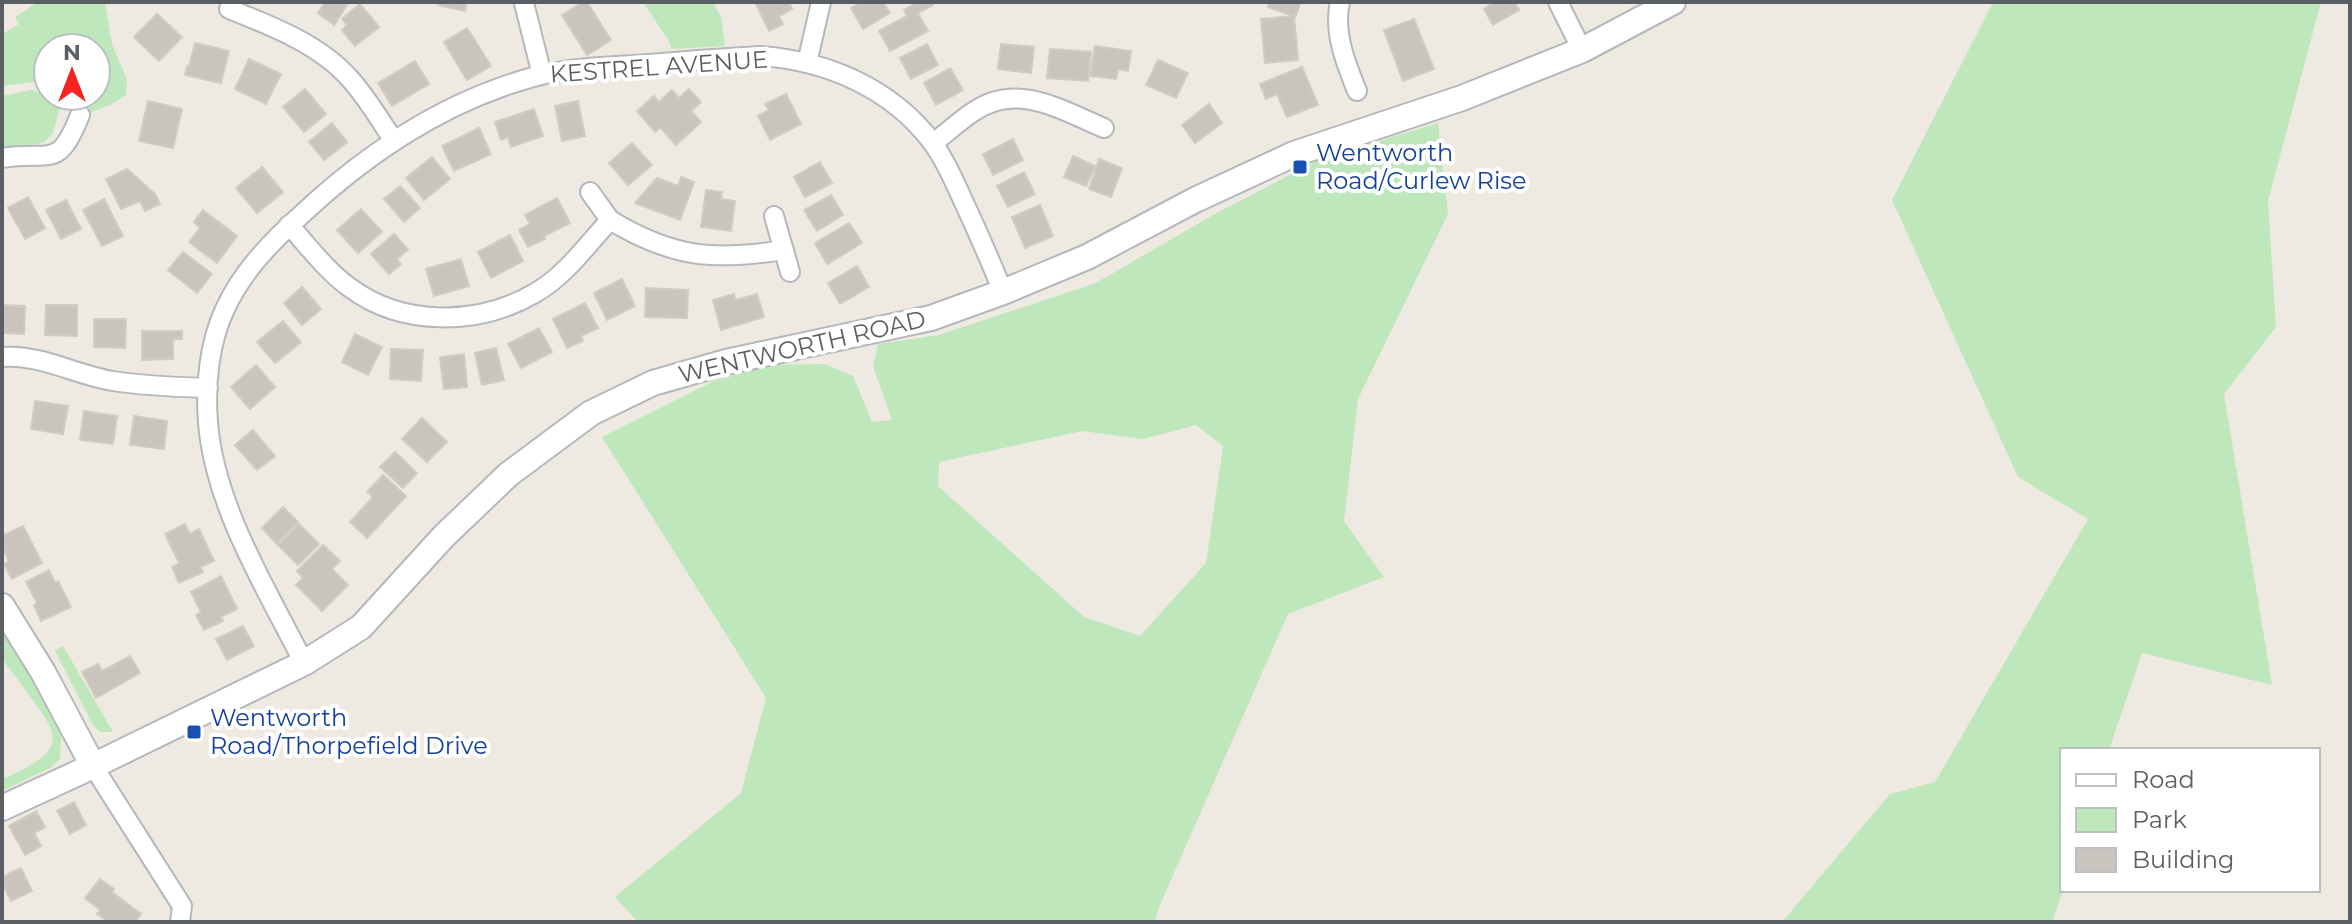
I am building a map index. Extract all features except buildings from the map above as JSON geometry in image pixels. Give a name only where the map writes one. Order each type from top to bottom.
[{"type":"street","points":[[807,63],[821,2]]},
{"type":"street","points":[[1340,2],[1339,30],[1346,63],[1357,91]]},
{"type":"street","points":[[1558,2],[1582,50]]},
{"type":"street","name":"WENTWORTH ROAD","points":[[2,808],[304,663],[361,627],[444,536],[509,474],[591,413],[653,383],[711,366],[931,318],[1003,292],[1087,257],[1195,200],[1294,154],[1462,98],[1582,50],[1673,2]]},
{"type":"street","points":[[524,3],[542,75]]},
{"type":"street","points":[[229,9],[272,26],[330,60],[350,78],[394,141]]},
{"type":"street","name":"KESTREL AVENUE","points":[[304,663],[231,514],[213,458],[208,423],[212,349],[223,312],[243,276],[289,225],[325,192],[429,118],[500,86],[542,75],[600,67],[761,56],[807,63],[869,86],[901,107],[933,143],[954,181],[1003,292]]},
{"type":"street","points":[[933,143],[974,111],[1005,97],[1023,97],[1042,102],[1104,128]]},
{"type":"street","points":[[2,158],[58,153],[69,143],[80,115]]},
{"type":"street","points":[[590,192],[610,220],[635,235],[689,254],[720,257],[784,250]]},
{"type":"street","points":[[774,216],[790,272]]},
{"type":"street","points":[[289,225],[349,287],[383,306],[419,317],[451,318],[511,304],[537,292],[565,270],[610,220]]},
{"type":"street","points":[[2,357],[45,361],[111,381],[208,388]]},
{"type":"street","points":[[2,606],[43,672],[93,766],[182,906],[180,922]]},
{"type":"green space","points":[[38,2],[105,2],[110,32],[32,32],[32,82],[2,86],[2,34],[19,24],[15,17]]},
{"type":"green space","points":[[643,2],[713,2],[721,17],[725,46],[671,49]]},
{"type":"green space","points":[[1993,2],[2321,2],[2268,201],[2276,327],[2224,394],[2272,685],[2142,653],[2110,748],[2060,748],[2062,892],[2052,922],[1782,922],[1890,794],[1935,782],[2088,519],[2018,477],[1892,200]]},
{"type":"green space","points":[[112,44],[127,80],[126,95],[112,104]]},
{"type":"green space","points":[[32,90],[32,112],[59,112],[53,133],[43,143],[2,148],[2,96]]},
{"type":"green space","points":[[1438,123],[1448,214],[1358,399],[1344,521],[1384,577],[1288,614],[1155,922],[638,922],[615,897],[741,793],[766,698],[602,437],[714,381],[769,365],[824,364],[853,376],[872,422],[892,420],[873,366],[878,344],[939,335],[1096,283],[1213,215],[1320,159]],"holes":[[[1196,425],[1223,446],[1206,563],[1140,636],[1084,617],[938,486],[939,462],[1082,431],[1143,439]]]},
{"type":"green space","points":[[2,628],[61,735],[60,759],[50,768],[2,791],[2,779],[41,758],[50,748],[53,738],[43,714],[3,659]]},
{"type":"green space","points":[[63,646],[113,732],[100,732],[93,725],[55,651]]},
{"type":"place","name":"Wentworth Road/Curlew Rise","points":[[1300,167]]},
{"type":"place","name":"Wentworth Road/Thorpefield Drive","points":[[194,732]]}]
